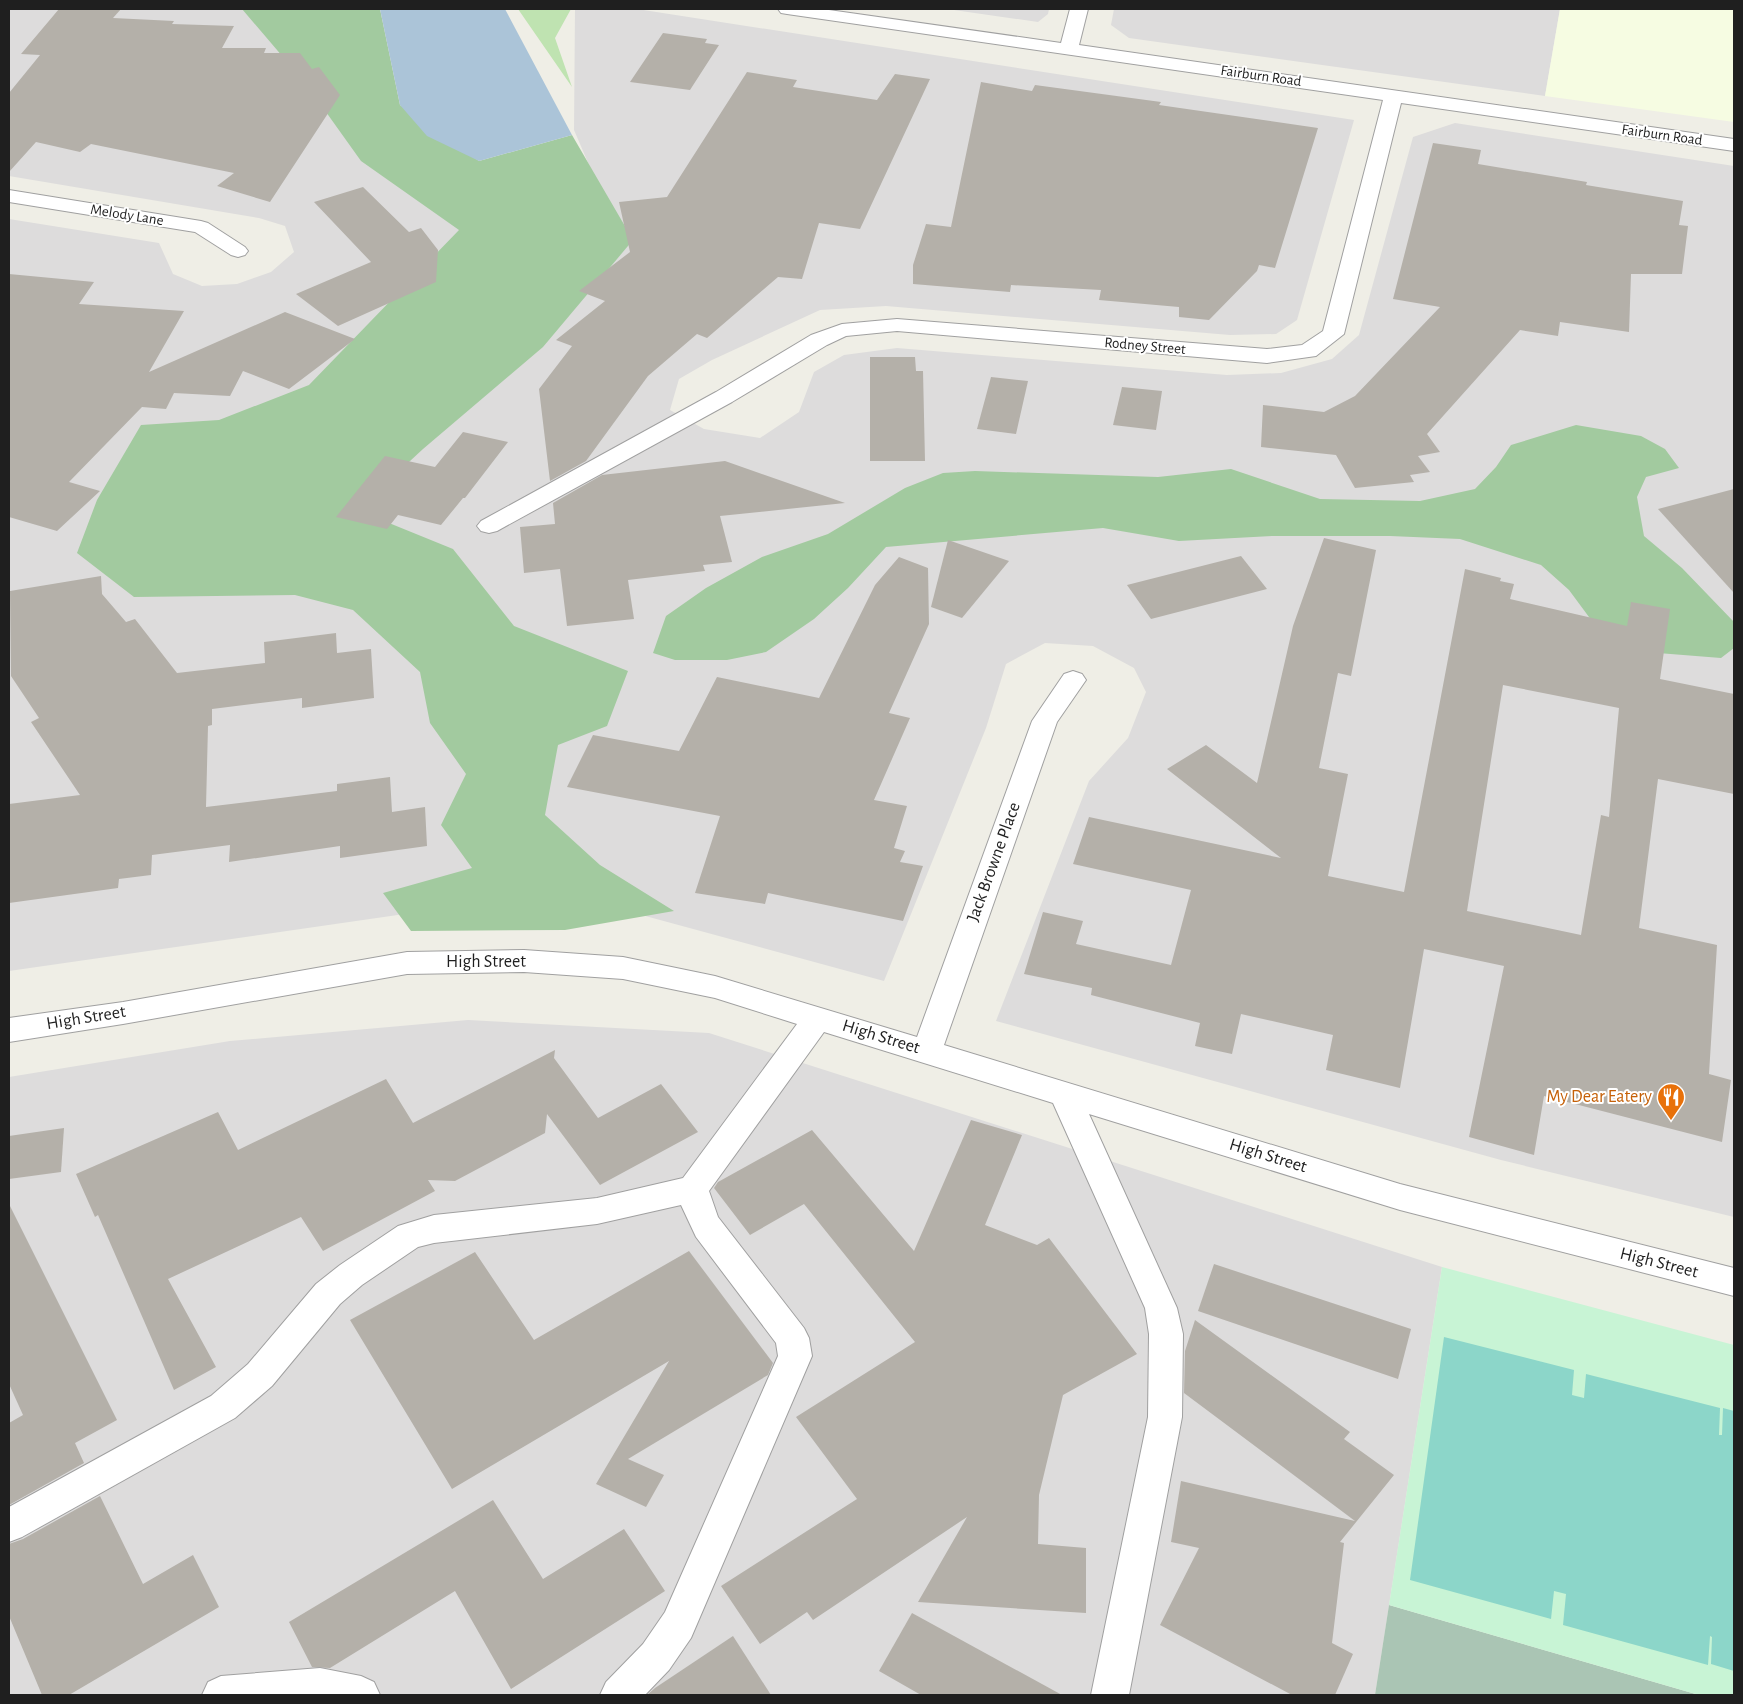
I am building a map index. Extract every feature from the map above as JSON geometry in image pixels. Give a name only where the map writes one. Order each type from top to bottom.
[{"type":"street","name":"Fairburn Road","points":[[787,9],[1734,145]]},
{"type":"street","points":[[1069,49],[1079,9]]},
{"type":"street","name":"Rodney Street","points":[[489,526],[724,397],[818,340],[842,330],[897,325],[1267,356],[1308,351],[1333,334],[1394,95]]},
{"type":"street","name":"Melody Lane","points":[[9,196],[201,227],[238,251]]},
{"type":"street","name":"Jack Browne Place","points":[[927,1050],[1044,721],[1073,680]]},
{"type":"street","name":"High Street","points":[[9,1030],[123,1013],[407,963],[524,961],[623,968],[715,987],[927,1050],[1400,1197],[1734,1282]]},
{"type":"street","points":[[9,1525],[223,1407],[260,1374],[328,1294],[351,1274],[408,1236],[434,1228],[597,1210],[693,1189],[818,1018]]},
{"type":"street","points":[[1064,1093],[1161,1308],[1166,1334],[1166,1417],[1110,1695]]},
{"type":"street","points":[[619,1695],[656,1657],[678,1625],[795,1356],[792,1338],[707,1227],[698,1207],[693,1189]]},
{"type":"street","points":[[221,1695],[320,1686],[361,1695]]},
{"type":"shaded area","points":[[9,9],[275,9],[496,230],[326,495],[623,244],[574,130],[575,9],[637,9],[1354,120],[1297,320],[1276,334],[1230,335],[886,306],[820,310],[712,360],[679,379],[670,410],[704,429],[760,438],[799,412],[814,372],[844,355],[897,348],[1227,375],[1281,373],[1332,359],[1359,335],[1413,137],[1455,123],[1734,166],[1734,1217],[1501,1160],[996,1021],[1089,781],[1128,738],[1146,692],[1134,668],[1093,646],[1045,643],[1006,664],[986,728],[884,981],[557,892],[9,971],[9,219],[159,243],[173,274],[202,286],[237,284],[271,272],[294,252],[285,226],[259,218],[9,176]]},
{"type":"shaded area","points":[[380,9],[505,9],[572,135],[479,161],[427,136],[400,105]]},
{"type":"shaded area","points":[[947,9],[1049,9],[1048,14],[1038,22]]},
{"type":"shaded area","points":[[1114,9],[1560,9],[1545,96],[1129,38],[1111,25]]},
{"type":"shaded area","points":[[1560,9],[1734,9],[1734,122],[1545,96]]},
{"type":"shaded area","points":[[468,1020],[709,1033],[1442,1267],[1375,1695],[9,1695],[9,1077],[230,1041]]},
{"type":"shaded area","points":[[1444,1337],[1574,1370],[1572,1395],[1584,1398],[1586,1374],[1720,1408],[1719,1435],[1722,1435],[1723,1408],[1734,1411],[1734,1671],[1711,1664],[1712,1637],[1710,1636],[1708,1665],[1563,1625],[1566,1594],[1554,1591],[1551,1619],[1410,1580]]},
{"type":"shaded area","points":[[1389,1605],[1699,1695],[1375,1695]]},
{"type":"green space","points":[[242,9],[380,9],[400,105],[479,161],[572,135],[633,240],[543,347],[423,449],[357,510],[453,549],[514,626],[628,671],[607,726],[558,745],[545,815],[600,865],[674,911],[565,930],[411,931],[383,893],[472,868],[441,825],[466,774],[430,723],[420,672],[353,610],[295,595],[134,597],[77,553],[97,500],[141,425],[219,420],[309,385],[459,230],[361,161],[306,84]]},
{"type":"green space","points":[[518,9],[571,9],[555,38],[572,87]]},
{"type":"green space","points":[[1576,425],[1641,436],[1665,449],[1679,468],[1646,477],[1637,497],[1644,536],[1682,568],[1734,622],[1734,648],[1721,658],[1658,653],[1606,640],[1569,590],[1541,565],[1460,539],[1390,536],[1272,536],[1179,541],[1103,528],[886,547],[848,588],[814,619],[766,652],[727,660],[675,660],[653,653],[666,616],[706,588],[762,557],[828,534],[905,488],[943,473],[975,471],[1158,477],[1231,469],[1320,499],[1420,501],[1475,489],[1496,467],[1511,445]]},
{"type":"green space","points":[[1442,1267],[1734,1345],[1734,1695],[1699,1695],[1389,1605]]},
{"type":"building","points":[[59,9],[121,9],[113,18],[174,21],[172,24],[234,26],[222,48],[266,48],[264,53],[300,53],[312,69],[319,67],[340,95],[270,202],[217,186],[234,173],[91,144],[80,152],[36,142],[9,172],[9,93],[40,55],[21,54]]},
{"type":"building","points":[[663,33],[707,39],[705,43],[719,45],[690,90],[630,82]]},
{"type":"building","points":[[747,72],[797,80],[793,87],[877,100],[895,74],[930,79],[860,229],[819,223],[802,279],[778,277],[707,338],[697,334],[648,376],[586,461],[550,481],[539,389],[572,346],[556,340],[605,301],[579,291],[630,252],[619,202],[667,197]]},
{"type":"building","points":[[981,82],[1032,91],[1035,85],[1161,102],[1159,105],[1318,128],[1275,268],[1259,265],[1257,271],[1209,320],[1179,317],[1179,307],[1099,300],[1101,290],[1011,285],[1010,292],[913,284],[913,265],[926,224],[951,227]]},
{"type":"building","points":[[1433,143],[1481,150],[1478,164],[1587,182],[1586,185],[1683,201],[1679,225],[1688,226],[1682,274],[1631,274],[1629,332],[1560,322],[1558,336],[1520,330],[1427,434],[1440,452],[1418,456],[1430,472],[1410,475],[1414,482],[1355,488],[1336,455],[1261,447],[1263,405],[1324,412],[1355,396],[1440,307],[1393,299]]},
{"type":"building","points":[[363,187],[409,232],[421,228],[438,250],[436,282],[338,326],[296,294],[371,262],[314,202]]},
{"type":"building","points":[[9,274],[94,282],[79,304],[184,311],[149,372],[285,312],[355,339],[289,389],[243,371],[230,396],[174,393],[166,409],[142,407],[69,482],[100,491],[57,531],[9,517]]},
{"type":"building","points":[[870,357],[915,357],[916,371],[923,371],[925,461],[870,461]]},
{"type":"building","points":[[991,377],[1028,381],[1016,434],[977,429]]},
{"type":"building","points":[[1122,387],[1162,391],[1156,430],[1113,425]]},
{"type":"building","points":[[463,432],[508,442],[465,498],[441,525],[398,515],[387,529],[336,517],[385,456],[435,467]]},
{"type":"building","points":[[725,461],[845,503],[720,516],[732,562],[703,565],[705,571],[628,580],[634,619],[567,626],[560,569],[524,573],[520,527],[555,524],[553,503],[602,475]]},
{"type":"building","points":[[1734,489],[1734,593],[1658,509]]},
{"type":"building","points":[[1324,538],[1376,550],[1351,676],[1338,673],[1319,768],[1348,774],[1328,876],[1404,892],[1465,569],[1501,578],[1500,581],[1514,584],[1510,599],[1627,626],[1631,602],[1670,609],[1660,679],[1734,694],[1734,794],[1658,779],[1639,928],[1717,945],[1709,1074],[1731,1080],[1722,1142],[1544,1096],[1534,1155],[1469,1137],[1504,966],[1424,949],[1400,1088],[1326,1070],[1333,1035],[1241,1014],[1232,1054],[1195,1046],[1200,1023],[1091,995],[1092,988],[1024,974],[1043,912],[1083,921],[1076,944],[1171,965],[1191,890],[1073,864],[1089,817],[1281,858],[1167,769],[1206,745],[1257,783],[1293,626]],"holes":[[[1503,685],[1619,708],[1609,817],[1601,815],[1581,935],[1467,911]]]},
{"type":"building","points":[[948,540],[1009,561],[962,618],[931,607]]},
{"type":"building","points":[[1241,556],[1267,589],[1151,619],[1127,585]]},
{"type":"building","points":[[899,557],[928,568],[929,624],[889,713],[910,718],[874,800],[907,806],[894,848],[905,851],[900,862],[923,866],[903,921],[768,893],[765,904],[695,893],[720,816],[567,787],[593,735],[679,751],[717,677],[819,698],[875,585]]},
{"type":"building","points":[[101,576],[102,594],[126,622],[135,619],[177,673],[265,663],[264,642],[336,633],[337,653],[371,649],[374,698],[302,708],[302,698],[212,709],[212,725],[208,726],[206,807],[337,791],[337,784],[390,777],[392,812],[425,807],[427,846],[340,858],[340,846],[229,862],[230,845],[152,855],[151,875],[119,879],[118,888],[9,903],[9,804],[80,795],[31,722],[39,718],[11,676],[10,591]]},
{"type":"building","points":[[555,1050],[554,1058],[598,1118],[661,1084],[698,1132],[600,1185],[547,1114],[545,1133],[455,1181],[428,1180],[435,1191],[323,1251],[301,1217],[168,1279],[216,1367],[174,1390],[98,1215],[95,1217],[76,1174],[218,1112],[238,1150],[386,1079],[413,1123]]},
{"type":"building","points":[[971,1120],[1022,1135],[985,1225],[1037,1245],[1049,1238],[1137,1354],[1063,1395],[1039,1495],[1038,1544],[1086,1548],[1086,1613],[918,1602],[967,1517],[813,1620],[807,1612],[760,1644],[721,1586],[857,1499],[796,1417],[915,1342],[804,1204],[750,1235],[714,1188],[718,1182],[812,1130],[914,1251]]},
{"type":"building","points":[[64,1128],[61,1172],[9,1179],[9,1136]]},
{"type":"building","points":[[9,1204],[117,1420],[75,1443],[84,1463],[9,1505],[9,1423],[23,1415],[9,1384]]},
{"type":"building","points":[[689,1251],[773,1363],[768,1375],[628,1459],[664,1475],[646,1507],[596,1484],[669,1361],[452,1489],[350,1320],[475,1252],[534,1340]]},
{"type":"building","points":[[1214,1264],[1411,1329],[1398,1379],[1198,1311]]},
{"type":"building","points":[[1195,1320],[1350,1432],[1344,1439],[1394,1475],[1340,1542],[1344,1543],[1332,1643],[1353,1654],[1335,1695],[1292,1695],[1160,1625],[1199,1548],[1171,1542],[1181,1481],[1355,1521],[1184,1393],[1185,1351]]},
{"type":"building","points":[[100,1496],[143,1584],[193,1555],[219,1607],[69,1695],[42,1695],[9,1616],[9,1544],[23,1539]]},
{"type":"building","points":[[493,1500],[543,1579],[624,1529],[665,1591],[511,1689],[455,1591],[330,1668],[312,1667],[289,1622]]},
{"type":"building","points":[[912,1613],[1062,1695],[921,1695],[879,1671]]},
{"type":"building","points":[[733,1636],[771,1695],[647,1695],[655,1688]]},
{"type":"place","name":"My Dear Eatery","points":[[1671,1121]]}]
